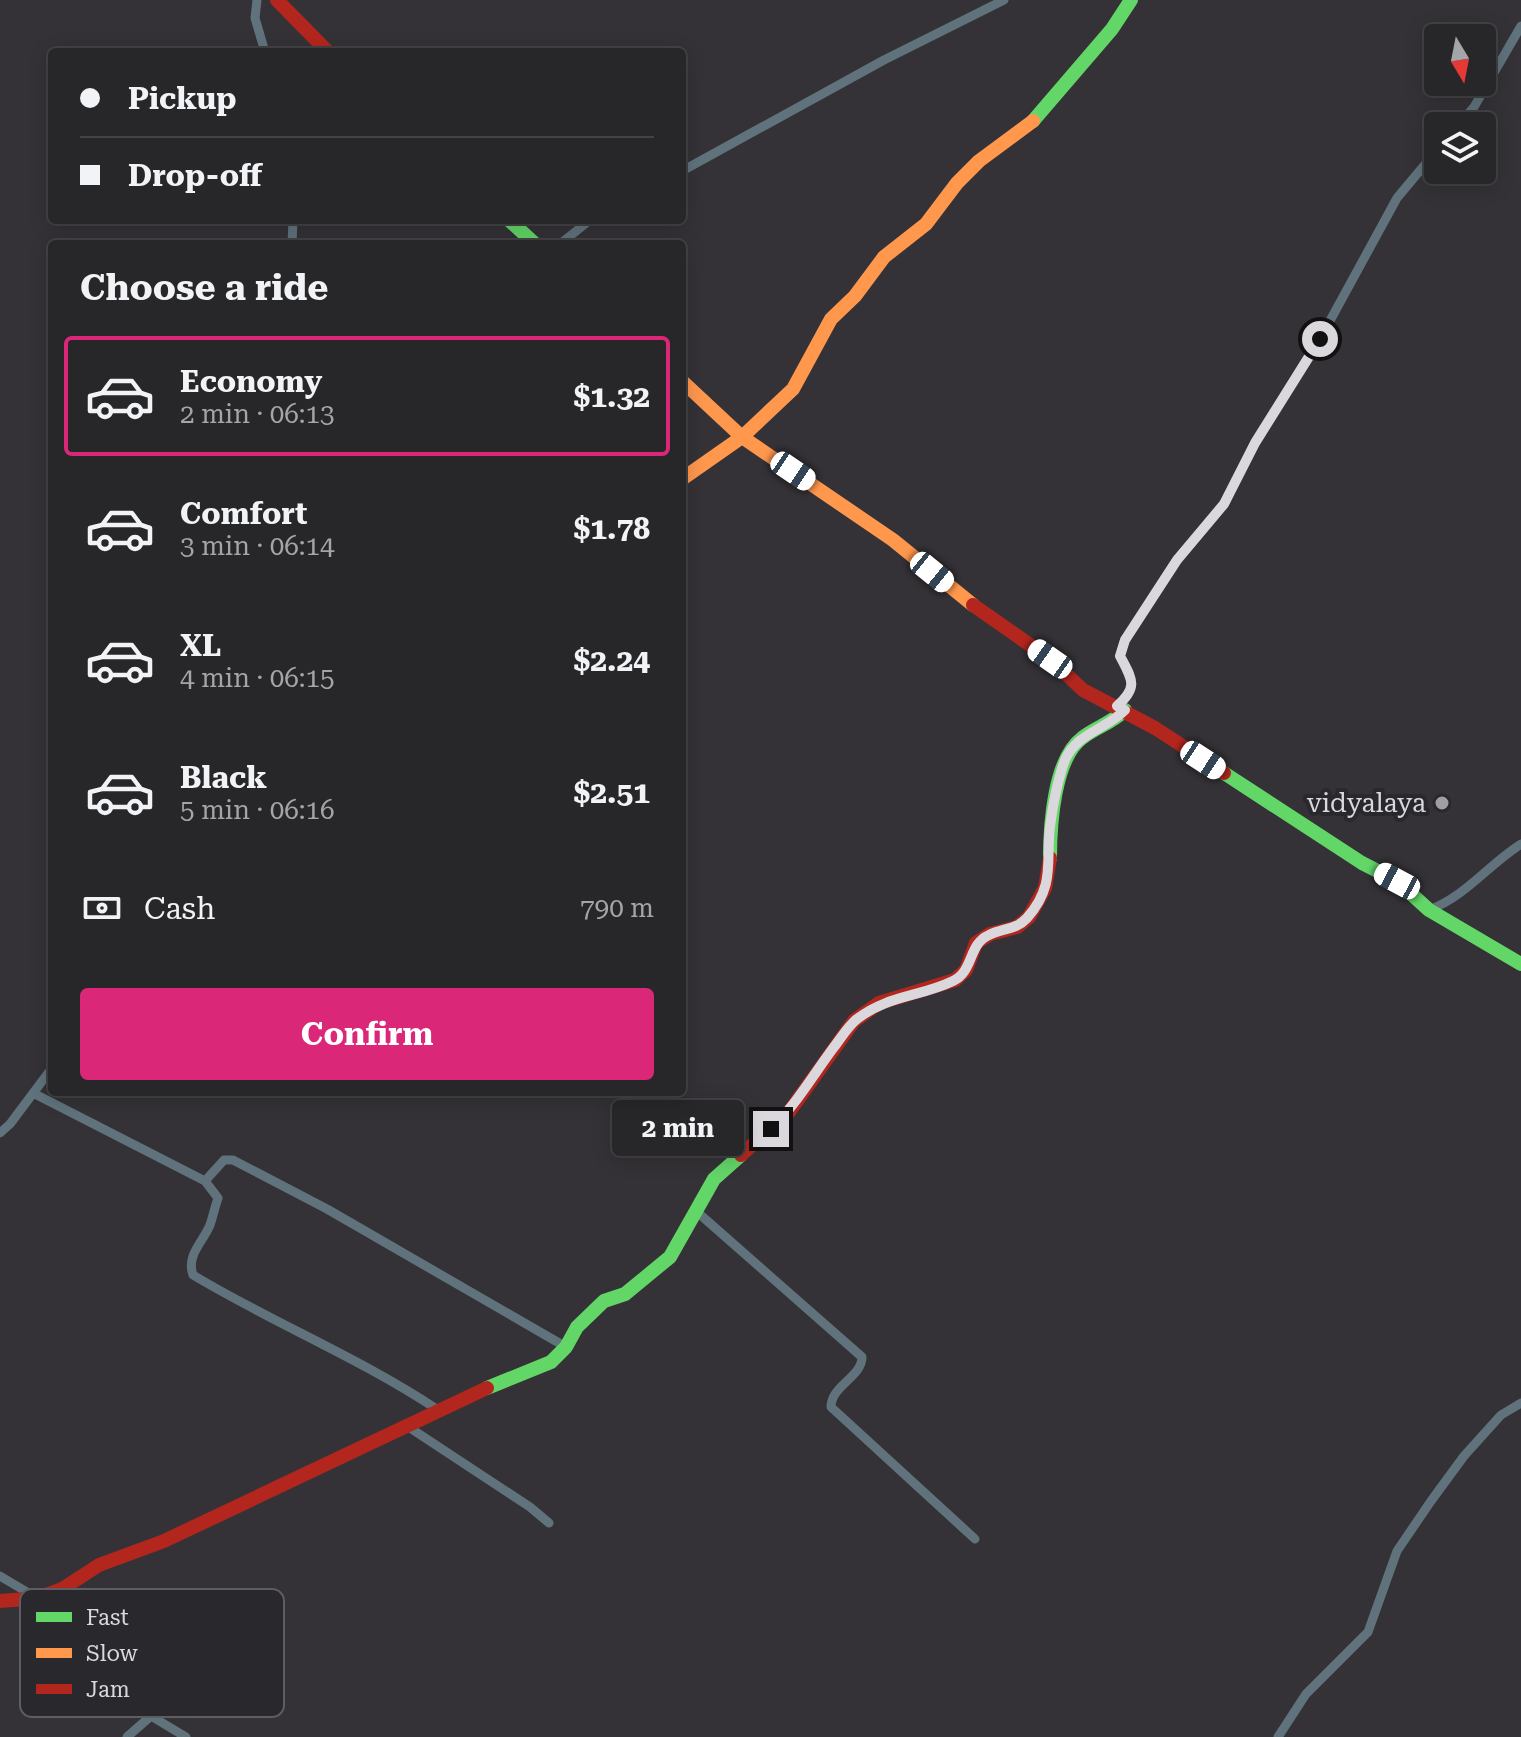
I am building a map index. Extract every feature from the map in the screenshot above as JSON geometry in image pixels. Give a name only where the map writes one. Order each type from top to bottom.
[{"type":"street","points":[[257,0],[255,18],[264,48]]},
{"type":"street","points":[[277,0],[324,48]]},
{"type":"street","points":[[686,169],[884,60],[1004,0]]},
{"type":"street","points":[[686,476],[742,437],[793,389],[831,319],[855,296],[884,257],[926,224],[957,183],[979,161],[1038,117],[1112,29],[1131,0]]},
{"type":"street","points":[[1470,112],[1521,26]]},
{"type":"street","points":[[56,1589],[91,1573],[99,1565],[164,1541],[499,1381],[551,1362],[566,1347],[577,1327],[604,1301],[625,1294],[670,1257],[714,1179],[789,1112],[854,1021],[879,1003],[955,980],[966,970],[976,943],[990,934],[1017,927],[1029,917],[1045,888],[1050,865],[1050,821],[1065,761],[1080,739],[1116,719],[1129,696],[1132,680],[1120,656],[1125,640],[1177,560],[1224,504],[1255,443],[1320,339],[1397,198],[1424,166]]},
{"type":"street","points":[[513,224],[531,240]]},
{"type":"street","points":[[565,240],[585,224]]},
{"type":"street","points":[[686,385],[742,437],[893,540],[971,603],[1050,659],[1083,690],[1121,708],[1362,863],[1397,881],[1429,910],[1470,936],[1519,960]]},
{"type":"street","points":[[1429,910],[1449,902],[1468,889],[1521,844]]},
{"type":"street","points":[[0,1133],[48,1073]]},
{"type":"street","points":[[33,1093],[205,1181],[218,1198],[209,1226],[193,1253],[190,1267],[193,1275],[245,1307],[392,1380],[438,1410]]},
{"type":"street","points":[[205,1181],[224,1160],[233,1160],[327,1209],[566,1347]]},
{"type":"street","points":[[696,1211],[862,1357],[861,1366],[834,1396],[831,1407],[975,1539]]},
{"type":"street","points":[[1278,1737],[1306,1694],[1368,1632],[1397,1551],[1439,1490],[1501,1415],[1521,1403]]},
{"type":"street","points":[[407,1426],[530,1507],[549,1523]]},
{"type":"street","points":[[0,1576],[22,1589]]},
{"type":"street","points":[[0,1601],[20,1597]]},
{"type":"street","points":[[127,1737],[150,1717]]},
{"type":"street","points":[[153,1717],[186,1737]]},
{"type":"traffic: fast","points":[[1033,121],[1112,29],[1131,0]]},
{"type":"traffic: fast","points":[[513,224],[531,240]]},
{"type":"traffic: fast","points":[[1050,858],[1053,811],[1065,761],[1082,738],[1125,710]]},
{"type":"traffic: fast","points":[[1224,773],[1362,863],[1397,881],[1429,910],[1521,964]]},
{"type":"traffic: fast","points":[[487,1388],[551,1362],[566,1347],[577,1327],[604,1301],[625,1294],[670,1257],[714,1179],[741,1155]]},
{"type":"traffic: slow","points":[[686,476],[742,437],[793,389],[831,319],[855,296],[884,257],[926,224],[957,183],[979,161],[1033,121]]},
{"type":"traffic: slow","points":[[686,385],[742,437],[893,540],[973,605]]},
{"type":"traffic: jam","points":[[277,0],[324,48]]},
{"type":"traffic: jam","points":[[973,605],[1050,659],[1083,690],[1155,728],[1224,773]]},
{"type":"traffic: jam","points":[[741,1155],[789,1112],[854,1021],[879,1003],[955,980],[966,970],[976,943],[990,934],[1017,927],[1029,917],[1045,888],[1050,858]]},
{"type":"traffic: jam","points":[[62,1589],[99,1565],[164,1541],[487,1388]]},
{"type":"traffic: jam","points":[[0,1601],[20,1599]]},
{"type":"place","name":"vidyalaya","points":[[1442,803]]},
{"type":"route","points":[[771,1129],[789,1112],[854,1021],[879,1003],[955,980],[966,970],[976,943],[990,934],[1017,927],[1029,917],[1045,888],[1050,865],[1050,821],[1065,761],[1080,739],[1116,719],[1125,710],[1117,706],[1129,696],[1132,680],[1120,656],[1125,640],[1177,560],[1224,504],[1255,443],[1320,339]]}]
